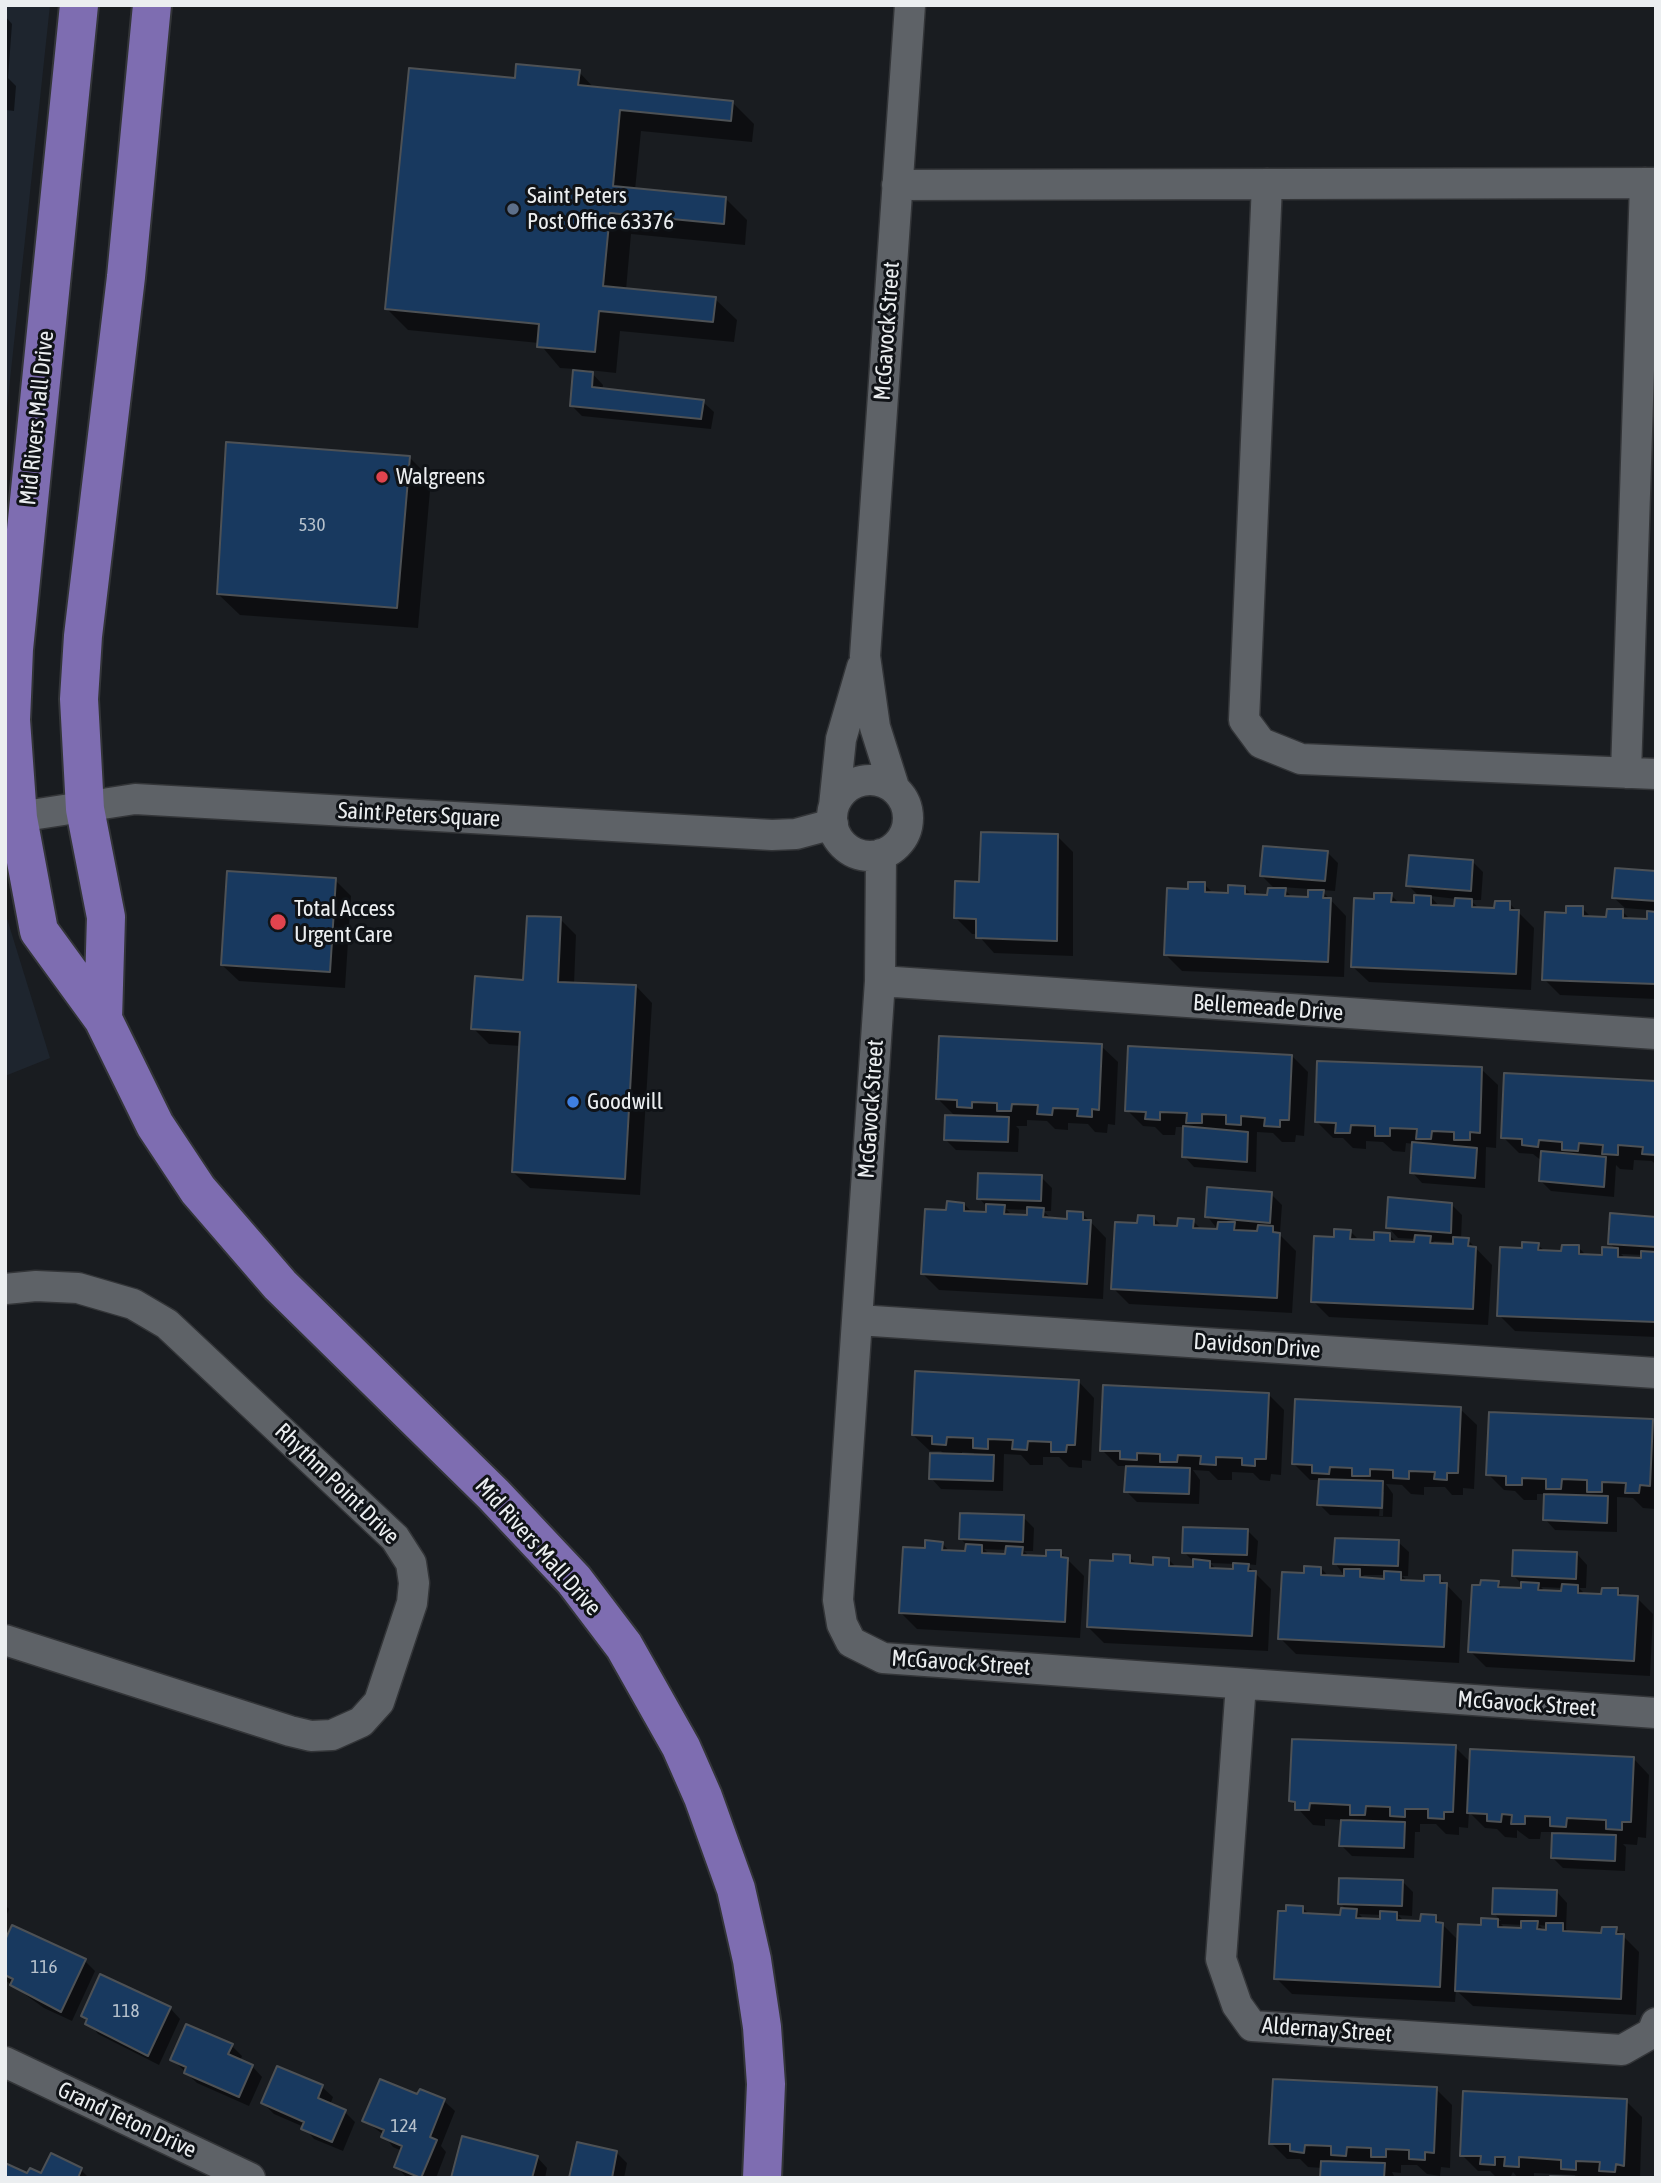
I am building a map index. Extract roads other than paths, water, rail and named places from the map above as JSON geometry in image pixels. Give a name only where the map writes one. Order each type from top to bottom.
[{"type":"main road","name":"Mid Rivers Mall Drive","points":[[79,5],[14,649],[11,720],[12,819],[39,931],[103,1019],[155,1125],[198,1190],[280,1285],[494,1495],[574,1580],[624,1646],[681,1748],[707,1807],[736,1889],[752,1960],[762,2027],[766,2084],[762,2178]]},
{"type":"main road","name":"Mid Rivers Mall Drive","points":[[103,1019],[106,917],[85,808],[79,699],[83,636],[126,277],[152,5]]},
{"type":"street","name":"McGavock Street","points":[[833,815],[841,739],[865,656],[910,5]]},
{"type":"street","points":[[897,186],[1267,184],[1650,183],[1641,774],[1301,759],[1261,743],[1244,720],[1267,184]]},
{"type":"street","name":"McGavock Street","points":[[865,656],[876,727],[894,788]]},
{"type":"street","points":[[877,780],[894,788],[908,811],[906,829],[897,844],[881,854],[855,852],[841,841],[833,815],[843,791],[859,781],[877,780]]},
{"type":"street","name":"Saint Peters Square","points":[[12,819],[135,799],[772,835],[796,834],[833,815]]},
{"type":"street","name":"McGavock Street","points":[[881,854],[880,981],[838,1600],[842,1624],[851,1642],[883,1658],[1656,1713]]},
{"type":"street","name":"Bellemeade Drive","points":[[880,981],[1656,1034]]},
{"type":"street","name":"Rhythm Point Drive","points":[[5,1289],[36,1286],[78,1288],[132,1304],[167,1324],[395,1538],[411,1563],[414,1583],[412,1603],[379,1702],[361,1722],[332,1735],[311,1736],[290,1731],[5,1640]]},
{"type":"street","name":"Davidson Drive","points":[[858,1320],[1656,1373]]},
{"type":"street","name":"Aldernay Street","points":[[1241,1684],[1221,1959],[1237,2005],[1252,2026],[1622,2050],[1652,2033],[1656,2023]]},
{"type":"street","name":"Grand Teton Drive","points":[[5,2062],[250,2178]]},
{"type":"place","name":"Saint Peters Post Office 63376","points":[[513,209]]},
{"type":"place","name":"Walgreens","points":[[382,477]]},
{"type":"place","name":"Total Access Urgent Care","points":[[278,922]]},
{"type":"place","name":"Goodwill","points":[[573,1102]]}]
